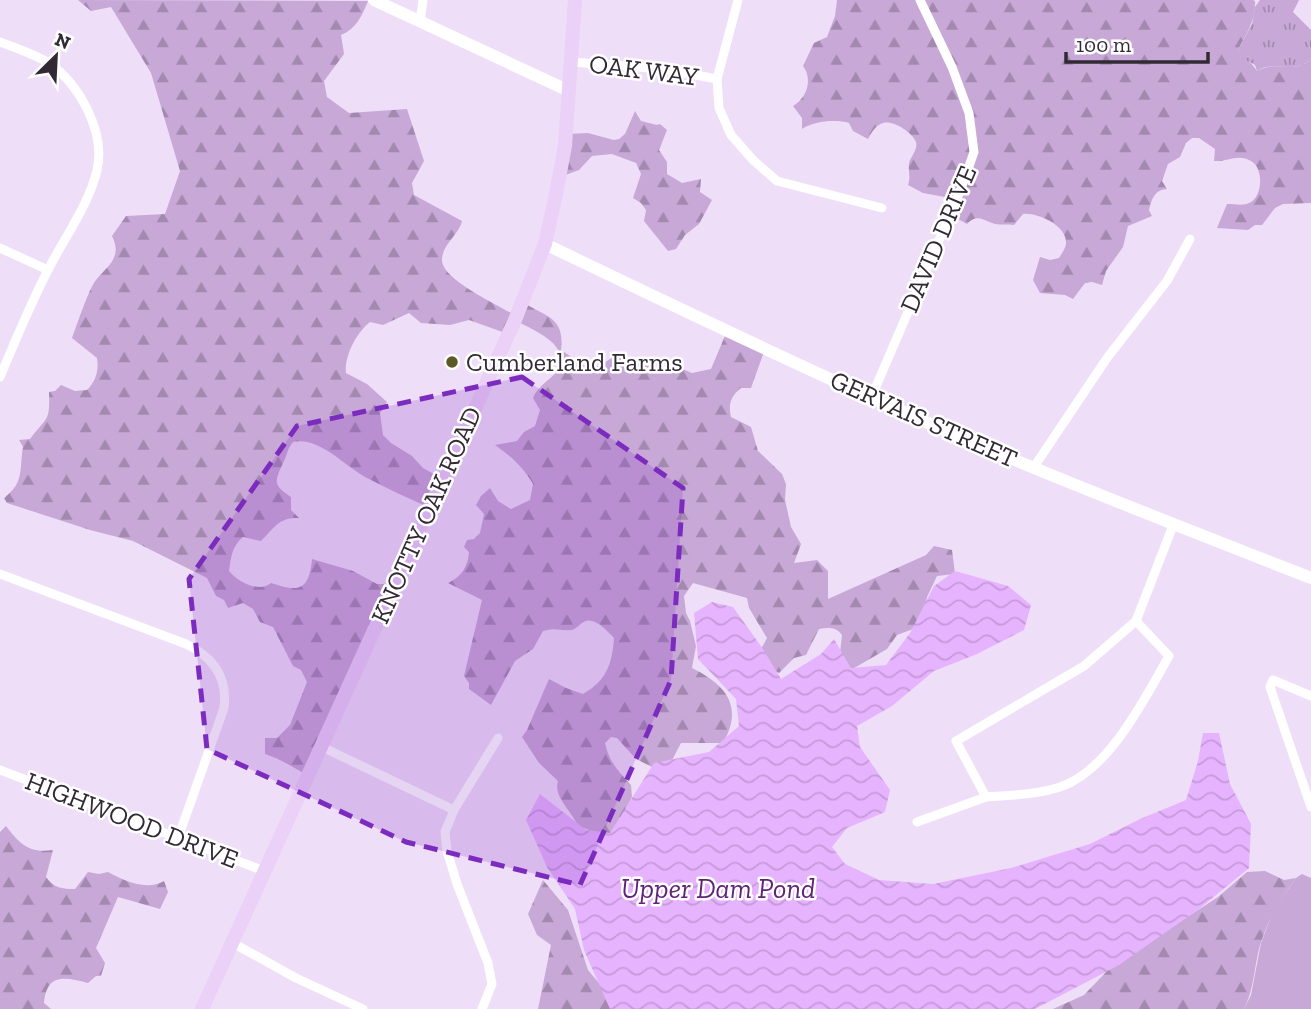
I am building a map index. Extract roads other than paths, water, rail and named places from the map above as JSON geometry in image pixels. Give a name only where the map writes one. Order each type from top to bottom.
[{"type":"main road","name":"KNOTTY OAK ROAD","points":[[202,1009],[515,320],[545,244],[565,146],[575,0]]},
{"type":"street","points":[[374,0],[569,91]]},
{"type":"street","points":[[420,21],[423,0]]},
{"type":"street","points":[[738,0],[717,79],[719,108],[731,135],[753,160],[777,180],[881,208]]},
{"type":"street","name":"DAVID DRIVE","points":[[871,398],[961,189],[974,152],[969,113],[952,67],[920,0]]},
{"type":"street","points":[[0,42],[37,57],[60,72],[80,98],[92,122],[99,152],[91,187],[48,270],[0,377]]},
{"type":"street","name":"OAK WAY","points":[[571,62],[663,69],[717,79]]},
{"type":"street","points":[[1034,467],[1107,358],[1167,281],[1190,239]]},
{"type":"street","name":"GERVAIS STREET","points":[[545,244],[871,398],[1034,467],[1311,578]]},
{"type":"street","points":[[0,248],[48,270]]},
{"type":"street","points":[[985,797],[956,741],[1084,666],[1136,621],[1174,523]]},
{"type":"street","points":[[0,574],[186,644],[215,664],[224,687],[224,708],[178,838]]},
{"type":"street","points":[[917,822],[985,797],[1062,787],[1085,775],[1113,746],[1169,656],[1136,621]]},
{"type":"street","points":[[1311,696],[1273,680],[1270,687],[1311,807]]},
{"type":"street","points":[[482,1009],[492,984],[488,963],[457,884],[447,851],[445,832],[454,810],[498,738]]},
{"type":"street","points":[[320,746],[454,810]]},
{"type":"street","name":"HIGHWOOD DRIVE","points":[[0,770],[264,871]]},
{"type":"street","points":[[233,943],[296,978],[363,1009]]},
{"type":"water","name":"Upper Dam Pond","points":[[955,571],[1008,586],[1031,605],[1024,630],[977,654],[934,671],[892,706],[857,726],[860,747],[890,790],[885,812],[847,828],[832,847],[845,864],[879,880],[933,884],[1011,868],[1090,844],[1186,800],[1203,733],[1219,733],[1230,784],[1251,824],[1249,868],[1199,909],[1119,965],[1035,1009],[610,1009],[584,950],[575,909],[547,867],[526,820],[540,794],[586,830],[610,833],[654,763],[709,752],[739,726],[736,699],[698,659],[694,613],[712,602],[733,607],[781,679],[821,654],[834,639],[851,668],[886,665],[910,633],[934,586]]},
{"type":"place","name":"Cumberland Farms","points":[[452,362]]}]
